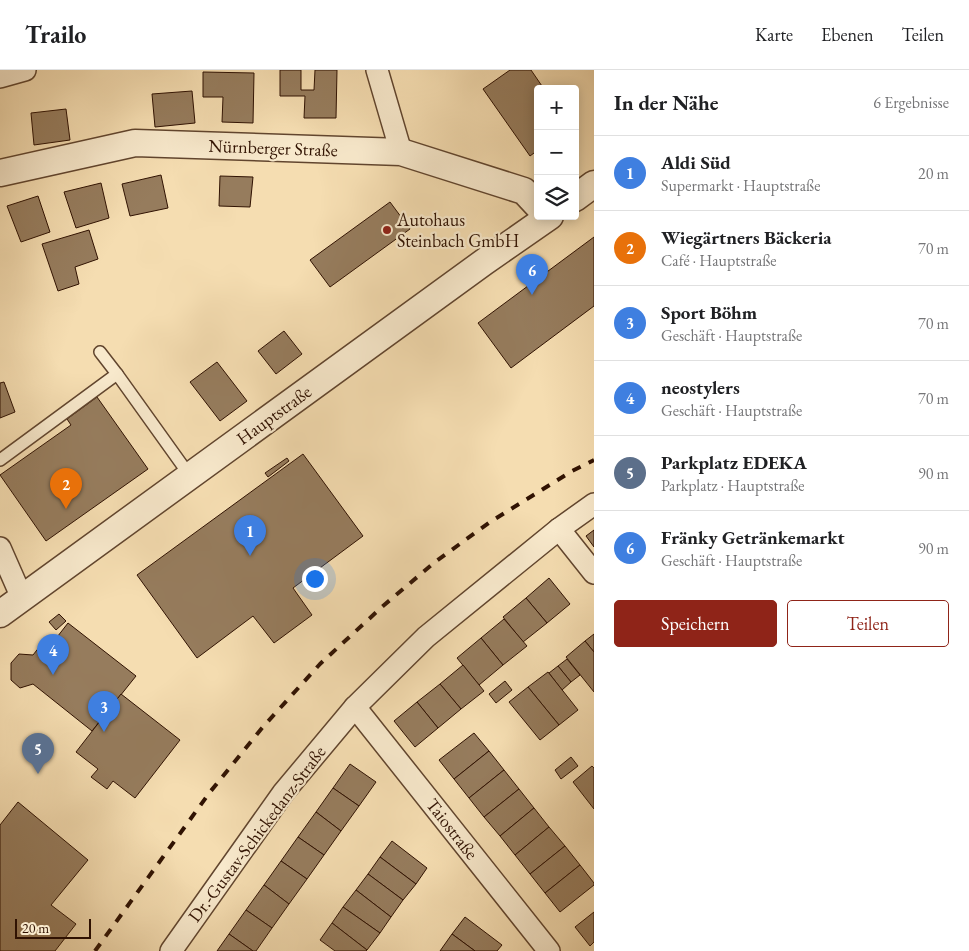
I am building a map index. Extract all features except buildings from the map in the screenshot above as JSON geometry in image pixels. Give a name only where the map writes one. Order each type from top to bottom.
[{"type":"street","points":[[0,77],[25,70]]},
{"type":"street","points":[[377,70],[401,152]]},
{"type":"street","name":"Nürnberger Straße","points":[[0,173],[135,143],[401,152],[524,191],[534,201]]},
{"type":"street","points":[[579,195],[594,184]]},
{"type":"street","name":"Hauptstraße","points":[[0,614],[484,262],[538,220]]},
{"type":"street","name":"Dr.-Gustav-Schickedanz-Straße","points":[[171,951],[283,793],[355,707],[426,637],[558,529],[594,504]]},
{"type":"street","points":[[558,529],[594,573]]},
{"type":"street","points":[[0,548],[22,598]]},
{"type":"street","name":"Taiostraße","points":[[355,707],[549,951]]},
{"type":"lane","points":[[100,352],[190,476]]},
{"type":"lane","points":[[0,460],[117,374]]},
{"type":"railway","points":[[95,951],[210,792],[262,728],[320,664],[383,606],[435,562],[490,522],[572,471],[594,460]]},
{"type":"place","name":"Autohaus Steinbach GmbH","points":[[387,230]]},
{"type":"place","name":"Fränky Getränkemarkt","points":[[532,295]]},
{"type":"place","name":"Wiegärtners Bäckeria","points":[[66,509]]},
{"type":"place","name":"Aldi Süd","points":[[250,556]]},
{"type":"place","name":"neostylers","points":[[53,675]]},
{"type":"place","name":"Sport Böhm","points":[[104,732]]},
{"type":"place","name":"Parkplatz EDEKA","points":[[38,774]]}]
